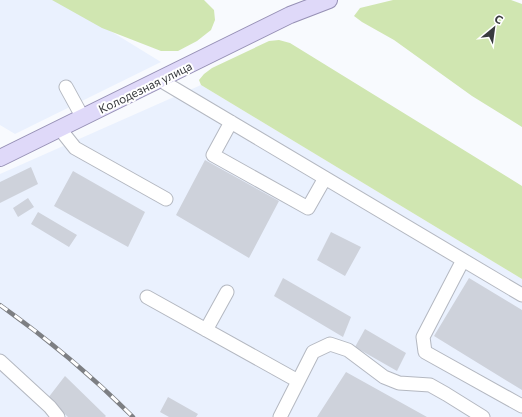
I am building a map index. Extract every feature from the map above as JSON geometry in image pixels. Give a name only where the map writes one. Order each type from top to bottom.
[{"type":"main road","name":"Колодезная улица","points":[[0,158],[290,15],[329,0]]},
{"type":"lane","points":[[160,80],[522,295]]},
{"type":"lane","points":[[66,87],[83,118]]},
{"type":"lane","points":[[231,122],[213,154],[308,208],[325,178]]},
{"type":"lane","points":[[60,129],[76,148],[166,199]]},
{"type":"lane","points":[[463,260],[423,337],[426,352],[522,406]]},
{"type":"lane","points":[[206,330],[227,292]]},
{"type":"lane","points":[[148,297],[298,381]]},
{"type":"lane","points":[[280,417],[313,352],[330,344],[348,350],[384,377],[399,383],[430,385],[483,417]]},
{"type":"lane","points":[[0,361],[50,407],[58,417]]},
{"type":"shaded area","points":[[0,0],[60,0],[161,62],[15,134],[0,125]]},
{"type":"shaded area","points":[[201,85],[522,279],[522,417],[0,417],[0,174]]},
{"type":"green space","points":[[52,0],[204,0],[214,10],[215,20],[211,30],[197,41],[178,51],[161,51],[102,28]]},
{"type":"green space","points":[[393,0],[511,0],[522,4],[522,127],[472,96],[394,40],[354,16],[360,8]]},
{"type":"green space","points":[[279,40],[290,43],[522,186],[522,279],[201,85],[199,80],[212,68],[269,41]]},
{"type":"building","points":[[205,160],[279,201],[249,258],[176,215]]},
{"type":"building","points":[[31,167],[38,184],[0,203],[0,182]]},
{"type":"building","points":[[73,171],[145,212],[128,247],[54,206]]},
{"type":"building","points":[[28,198],[34,207],[18,217],[13,208]]},
{"type":"building","points":[[38,212],[77,235],[69,247],[31,224]]},
{"type":"building","points":[[331,232],[361,247],[345,276],[317,260]]},
{"type":"building","points":[[283,278],[351,317],[343,337],[274,296]]},
{"type":"building","points":[[469,278],[522,310],[522,390],[434,336]]},
{"type":"building","points":[[365,329],[406,353],[397,371],[355,347]]},
{"type":"building","points":[[346,372],[427,417],[317,417]]},
{"type":"building","points":[[65,376],[106,416],[105,417],[68,417],[48,398]]},
{"type":"building","points":[[168,397],[198,414],[196,417],[169,417],[160,412]]},
{"type":"railway","points":[[0,305],[69,358],[133,417]]}]
